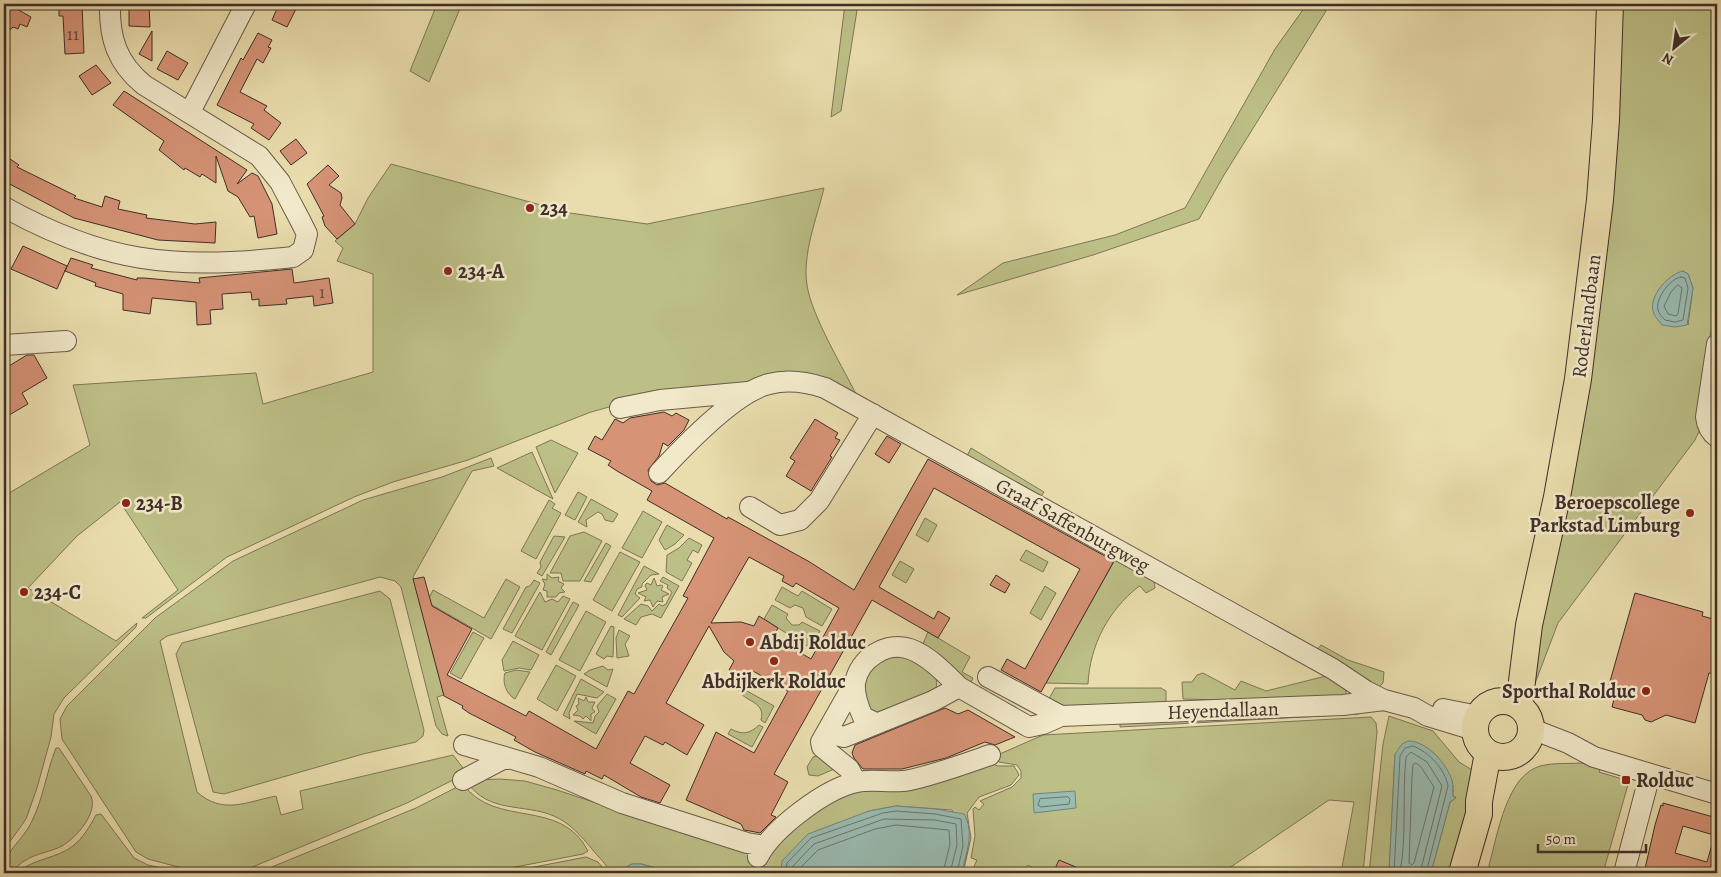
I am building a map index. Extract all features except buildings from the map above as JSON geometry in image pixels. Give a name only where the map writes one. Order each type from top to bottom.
[{"type":"main road","name":"Roderlandbaan","points":[[1493,713],[1529,624],[1557,497],[1578,379],[1600,190],[1606,120],[1610,4]]},
{"type":"main road","points":[[1493,713],[1530,719],[1530,736],[1514,755],[1495,755],[1477,740],[1493,713]]},
{"type":"main road","points":[[1462,873],[1479,814],[1479,801],[1495,755]]},
{"type":"street","points":[[4,207],[54,233],[91,247],[124,256],[168,263],[227,264],[293,257],[303,250],[307,234],[271,168],[259,156],[144,85],[131,74],[121,60],[111,34],[110,4]]},
{"type":"street","points":[[190,112],[246,4]]},
{"type":"street","points":[[4,345],[66,341]]},
{"type":"street","points":[[1714,435],[1706,424],[1706,417],[1717,344]]},
{"type":"street","name":"Graaf Saffenburgweg","points":[[659,473],[695,436],[748,392],[770,383],[787,381],[803,382],[825,388],[1384,700],[1414,708],[1431,707],[1493,713]]},
{"type":"street","points":[[620,408],[660,400],[748,392]]},
{"type":"street","points":[[750,507],[780,524],[800,520],[818,502],[873,414]]},
{"type":"street","name":"Heyendallaan","points":[[856,782],[849,769],[822,747],[822,737],[870,657],[887,648],[910,649],[921,654],[958,687],[1029,727],[1043,724],[1061,716],[1342,706],[1384,700]]},
{"type":"street","points":[[988,676],[1061,716]]},
{"type":"street","points":[[855,682],[855,694],[863,717],[876,724]]},
{"type":"street","points":[[830,726],[836,734],[844,737],[933,701],[958,687]]},
{"type":"street","points":[[1530,736],[1568,743],[1594,757],[1717,794]]},
{"type":"street","points":[[464,745],[539,767],[622,803],[747,843],[762,851],[812,803],[856,782],[892,783],[910,780],[990,755]]},
{"type":"street","points":[[463,780],[505,758]]},
{"type":"street","points":[[1624,873],[1650,774]]},
{"type":"green space","points":[[437,4],[462,4],[429,82],[410,71]]},
{"type":"green space","points":[[845,4],[858,4],[841,111],[831,117]]},
{"type":"green space","points":[[1307,4],[1314,4],[1326,11],[1224,175],[1199,219],[1093,255],[957,295],[1003,263],[1115,235],[1185,208],[1275,49]]},
{"type":"green space","points":[[1623,4],[1717,4],[1717,293],[1704,376],[1701,427],[1695,440],[1558,623],[1534,686],[1527,681],[1613,169]],"holes":[[[1683,271],[1688,274],[1693,288],[1688,325]]]},
{"type":"green space","points":[[391,164],[570,213],[647,224],[824,188],[808,249],[807,285],[815,312],[829,343],[859,400],[788,377],[620,404],[591,412],[468,460],[393,482],[354,497],[227,557],[146,618],[142,618],[178,590],[120,502],[77,536],[28,588],[116,641],[137,623],[136,627],[64,698],[54,714],[51,737],[26,819],[4,850],[4,496],[90,445],[73,385],[256,373],[263,404],[373,372],[373,274],[337,261],[343,248],[335,241],[355,224],[368,198]]},
{"type":"green space","points":[[551,440],[578,453],[555,493],[536,447]]},
{"type":"green space","points":[[971,448],[1044,492],[1040,498],[1316,651],[1321,645],[1348,660],[1384,672],[1383,683],[1379,687],[965,460]]},
{"type":"green space","points":[[532,452],[553,499],[497,468]]},
{"type":"green space","points":[[491,458],[494,466],[472,471],[413,577],[444,695],[437,697],[448,736],[442,734],[436,726],[401,587],[395,581],[380,577],[167,636],[160,641],[197,792],[216,803],[235,805],[276,796],[281,815],[303,809],[300,791],[453,755],[467,773],[407,803],[238,873],[201,873],[148,859],[136,852],[62,739],[60,719],[67,706],[155,618],[233,561],[363,500],[442,477]]},
{"type":"green space","points":[[578,492],[587,497],[575,520],[565,515]]},
{"type":"green space","points":[[591,499],[618,514],[613,522],[605,520],[602,514],[598,512],[586,520],[587,527],[578,522]]},
{"type":"green space","points":[[549,500],[555,504],[552,508],[561,513],[536,559],[521,551]]},
{"type":"green space","points":[[643,511],[662,522],[642,558],[622,548]]},
{"type":"green space","points":[[925,518],[937,525],[928,542],[916,535]]},
{"type":"green space","points":[[667,525],[684,535],[665,550],[659,540]]},
{"type":"green space","points":[[584,532],[602,541],[580,581],[563,581],[561,573],[550,573],[570,536]]},
{"type":"green space","points":[[554,536],[565,537],[542,576],[537,573],[541,567],[540,562]]},
{"type":"green space","points":[[689,538],[702,545],[698,553],[693,550],[687,560],[692,563],[682,581],[666,572],[667,555],[679,548]]},
{"type":"green space","points":[[606,543],[611,546],[591,582],[584,581]]},
{"type":"green space","points":[[1026,550],[1048,562],[1043,572],[1020,560]]},
{"type":"green space","points":[[620,552],[640,562],[612,611],[593,600]]},
{"type":"green space","points":[[1117,556],[1154,581],[1155,588],[1146,593],[1140,586],[1138,587],[1127,596],[1110,618],[1102,630],[1092,656],[1088,684],[1046,683]]},
{"type":"green space","points":[[900,561],[914,569],[906,583],[892,575]]},
{"type":"green space","points":[[644,566],[659,574],[651,575],[642,584],[642,587],[637,589],[635,594],[640,598],[622,617],[618,615]]},
{"type":"green space","points":[[547,574],[552,578],[559,577],[558,581],[564,584],[561,588],[565,592],[559,593],[556,597],[547,597],[547,591],[543,590],[545,584],[542,579],[547,580]]},
{"type":"green space","points":[[663,577],[679,586],[661,618],[652,614],[641,617],[636,625],[624,619],[641,604],[648,606],[652,611],[659,604],[662,606],[666,604],[672,592],[667,588],[668,585],[660,581]]},
{"type":"green space","points":[[654,578],[657,586],[663,586],[661,590],[669,594],[662,597],[663,602],[657,601],[653,607],[650,600],[644,601],[646,597],[638,593],[647,590],[645,585],[647,583],[651,585]]},
{"type":"green space","points":[[506,579],[520,587],[491,639],[427,602],[433,590],[484,618]]},
{"type":"green space","points":[[534,580],[540,583],[512,633],[503,629],[526,587],[530,586]]},
{"type":"green space","points":[[1045,586],[1056,593],[1041,620],[1030,613]]},
{"type":"green space","points":[[782,587],[798,596],[802,591],[832,609],[822,626],[806,617],[803,608],[795,605],[790,608],[775,600]]},
{"type":"green space","points":[[380,591],[390,599],[424,730],[423,736],[416,742],[363,754],[224,794],[213,792],[176,654],[182,643]]},
{"type":"green space","points":[[540,592],[545,602],[552,599],[558,602],[563,596],[570,599],[542,650],[515,636]]},
{"type":"green space","points":[[573,602],[579,605],[551,655],[546,652]]},
{"type":"green space","points":[[772,605],[788,614],[786,618],[792,625],[799,625],[802,622],[820,631],[810,648],[764,619]]},
{"type":"green space","points":[[586,611],[606,622],[580,671],[559,660]]},
{"type":"green space","points":[[611,626],[614,627],[613,657],[607,656],[604,659],[596,654]]},
{"type":"green space","points":[[619,630],[630,636],[625,644],[629,656],[617,658],[616,638]]},
{"type":"green space","points":[[473,632],[484,638],[461,679],[450,673]]},
{"type":"green space","points":[[928,632],[970,657],[962,672],[973,678],[971,682],[968,682],[923,644]]},
{"type":"green space","points":[[513,641],[539,655],[531,670],[519,668],[504,671],[502,660]]},
{"type":"green space","points":[[891,657],[915,661],[930,669],[935,675],[937,683],[935,691],[874,717],[863,705],[864,689],[872,669],[883,660]]},
{"type":"green space","points":[[556,665],[576,676],[557,711],[537,699]]},
{"type":"green space","points":[[603,666],[608,670],[613,669],[607,687],[584,674]]},
{"type":"green space","points":[[516,670],[530,672],[515,699],[507,691],[504,680],[505,673]]},
{"type":"green space","points":[[1203,673],[1235,690],[1241,681],[1266,691],[1326,676],[1346,683],[1346,695],[1338,703],[1183,699],[1182,682],[1192,682],[1197,675]]},
{"type":"green space","points":[[581,679],[604,692],[597,698],[577,694],[569,713],[570,719],[563,715]]},
{"type":"green space","points":[[738,686],[774,706],[765,723],[761,720],[762,713],[760,708],[742,695]]},
{"type":"green space","points":[[1055,688],[1161,688],[1166,691],[1166,707],[1057,711],[1046,704]]},
{"type":"green space","points":[[607,694],[616,699],[596,734],[574,721],[593,723],[595,716],[599,712],[597,706]]},
{"type":"green space","points":[[586,697],[588,702],[595,702],[592,708],[595,712],[591,714],[591,721],[586,716],[583,719],[580,716],[573,715],[578,710],[576,706],[579,704],[578,698],[584,701]]},
{"type":"green space","points":[[1360,710],[1359,714],[1120,727],[1120,719]]},
{"type":"green space","points":[[1389,716],[1433,731],[1459,762],[1479,774],[1455,873],[1431,873],[1450,802],[1456,797],[1453,797],[1453,786],[1449,774],[1435,754],[1395,754],[1389,873],[1369,873],[1383,744]]},
{"type":"green space","points":[[1371,717],[1376,723],[1377,732],[1363,873],[1341,873],[1354,802],[1329,800],[1222,873],[1041,873],[1028,865],[1022,873],[971,873],[977,860],[971,858],[975,836],[973,809],[975,807],[979,810],[984,804],[980,801],[1012,787],[1021,778],[1021,771],[1017,765],[999,762],[993,757],[1043,735]]},
{"type":"green space","points":[[759,725],[763,727],[752,747],[728,734],[731,729],[746,733]]},
{"type":"green space","points":[[56,748],[59,748],[91,796],[92,810],[80,831],[68,842],[53,850],[30,858],[10,872],[4,873],[10,852],[27,830],[35,814]]},
{"type":"green space","points":[[820,755],[839,767],[818,776],[809,775],[807,767],[813,757]]},
{"type":"green space","points":[[990,763],[998,766],[1014,766],[1019,775],[1011,785],[979,797],[967,813],[971,838],[963,873],[968,847],[952,810],[896,806],[869,811],[856,817],[781,868],[781,873],[765,873],[763,858],[800,822],[814,811],[832,801],[852,793],[899,780]]},
{"type":"green space","points":[[1581,763],[1601,767],[1599,772],[1629,781],[1603,873],[1487,873],[1503,814],[1516,786],[1524,775],[1535,768],[1546,765]]},
{"type":"green space","points":[[500,779],[525,781],[557,790],[753,855],[759,873],[675,873],[641,864],[632,864],[621,870],[620,873],[610,873],[584,839],[565,822],[542,812],[507,806],[486,799],[467,782]]},
{"type":"green space","points":[[463,784],[476,798],[492,806],[545,818],[562,824],[576,834],[588,851],[583,854],[484,873],[257,873],[416,808]]},
{"type":"green space","points":[[101,814],[134,858],[148,865],[186,873],[17,873],[31,864],[59,854],[73,846],[89,828],[96,815]]},
{"type":"green space","points":[[586,857],[598,862],[607,873],[503,873]]},
{"type":"water","points":[[1683,271],[1688,274],[1693,288],[1687,325],[1675,327],[1662,325],[1654,313],[1654,298],[1666,281]]},
{"type":"water","points":[[1408,741],[1422,745],[1435,754],[1449,773],[1453,784],[1453,796],[1456,798],[1450,802],[1431,873],[1389,873],[1395,754],[1402,744]]},
{"type":"water","points":[[1075,791],[1076,808],[1034,813],[1033,794]]},
{"type":"water","points":[[896,806],[936,809],[964,814],[969,828],[969,836],[961,873],[781,873],[782,861],[808,834],[869,811]]},
{"type":"water","points":[[632,864],[641,864],[675,873],[620,873],[621,870]]},
{"type":"place","name":"234","points":[[530,208]]},
{"type":"place","name":"234-A","points":[[448,271]]},
{"type":"place","name":"234-B","points":[[126,503]]},
{"type":"place","name":"Beroepscollege Parkstad Limburg","points":[[1690,513]]},
{"type":"place","name":"234-C","points":[[24,592]]},
{"type":"place","name":"Abdij Rolduc","points":[[750,642]]},
{"type":"place","name":"Abdijkerk Rolduc","points":[[774,661]]},
{"type":"place","name":"Sporthal Rolduc","points":[[1646,691]]},
{"type":"place","name":"Rolduc","points":[[1626,780]]}]
